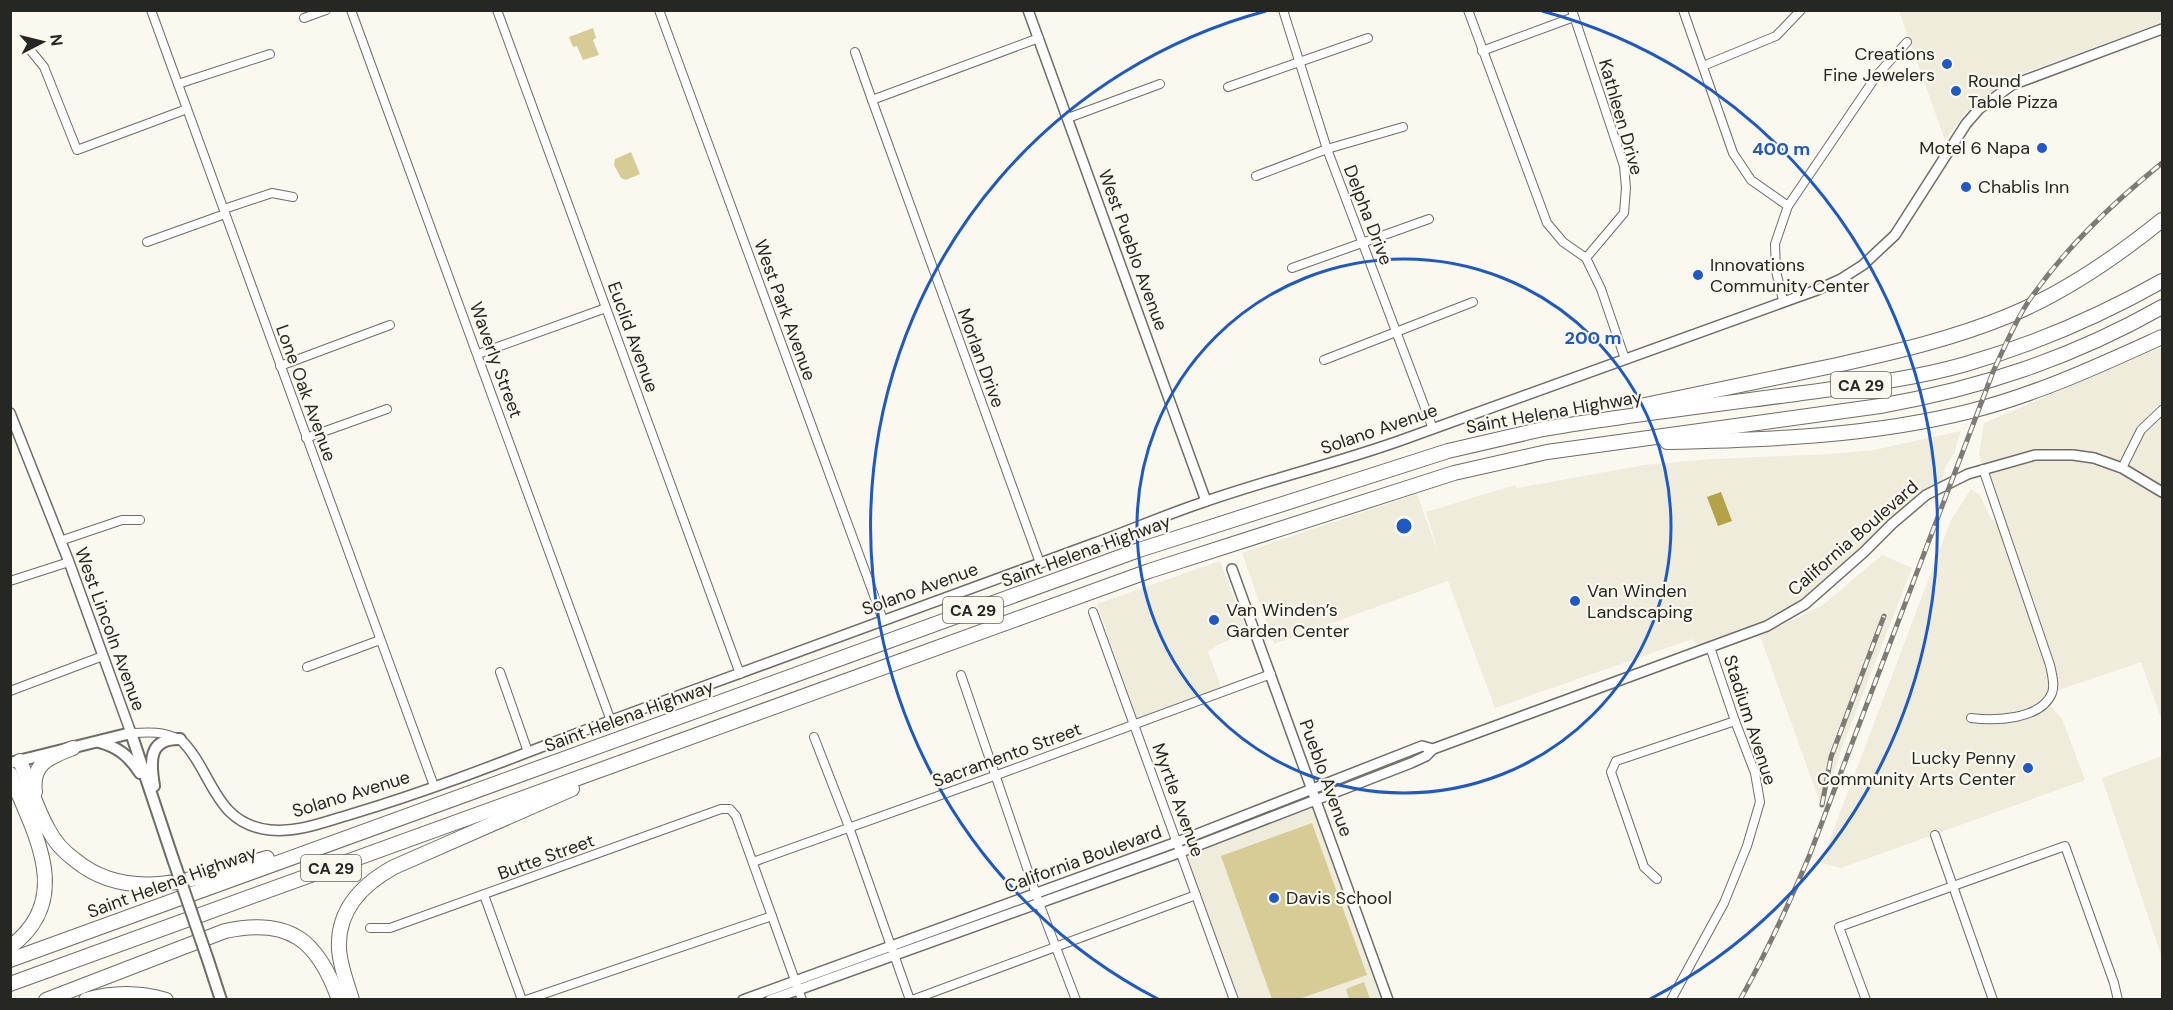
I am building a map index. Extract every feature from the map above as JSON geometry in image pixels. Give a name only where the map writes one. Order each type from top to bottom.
[{"type":"highway","points":[[1543,429],[1899,351],[1972,330],[2060,291],[2101,266],[2163,220]]},
{"type":"highway","name":"Saint Helena Highway","points":[[10,960],[1139,550],[1439,453],[1495,438],[1543,429],[1923,375],[2009,351],[2051,336],[2163,281]]},
{"type":"highway","name":"CA 29","points":[[10,984],[1149,571],[1454,473],[1500,461],[1596,444],[1928,398],[2017,373],[2059,357],[2103,339],[2163,307]]},
{"type":"highway","points":[[1596,444],[1812,436],[1851,433],[1930,420],[1973,411],[2062,381],[2163,337]]},
{"type":"highway","points":[[38,805],[33,782],[40,766],[50,758],[73,748]]},
{"type":"highway","points":[[352,999],[339,949],[340,929],[359,891],[375,877],[431,850],[545,802],[652,751]]},
{"type":"highway","points":[[15,762],[38,805],[48,830],[64,851],[82,867],[101,877],[123,884],[167,885],[313,845],[410,815]]},
{"type":"highway","points":[[10,774],[43,858],[47,878],[45,898],[38,916],[27,933],[10,947]]},
{"type":"highway","points":[[46,999],[225,931],[264,926],[283,930],[302,940],[318,955],[330,974],[339,999]]},
{"type":"highway","points":[[86,999],[122,993],[146,994],[166,999]]},
{"type":"main road","points":[[15,762],[131,733]]},
{"type":"main road","name":"West Lincoln Avenue","points":[[131,733],[221,999]]},
{"type":"main road","points":[[164,833],[151,771],[152,758],[159,744],[172,739],[180,739]]},
{"type":"main road","points":[[99,742],[114,746],[124,753],[135,765],[149,788]]},
{"type":"street","name":"Lone Oak Avenue","points":[[151,10],[434,786]]},
{"type":"street","points":[[304,18],[326,10]]},
{"type":"street","name":"Waverly Street","points":[[351,10],[611,721]]},
{"type":"street","name":"Euclid Avenue","points":[[497,10],[740,674]]},
{"type":"street","name":"West Park Avenue","points":[[659,10],[883,620]]},
{"type":"street","name":"West Pueblo Avenue","points":[[1028,10],[1206,501]]},
{"type":"street","name":"Delpha Drive","points":[[1283,10],[1327,149],[1433,429]]},
{"type":"street","points":[[1468,10],[1547,224],[1563,242],[1586,258],[1601,289],[1625,358]]},
{"type":"street","points":[[1683,10],[1733,153],[1751,180],[1788,206]]},
{"type":"street","points":[[1703,66],[1776,36],[1801,10]]},
{"type":"street","points":[[1482,51],[1573,14]]},
{"type":"street","name":"Kathleen Drive","points":[[1573,14],[1624,166],[1626,188],[1624,213],[1586,258]]},
{"type":"street","name":"Solano Avenue","points":[[180,739],[192,750],[216,797],[230,813],[246,823],[266,830],[284,831],[304,828],[384,804],[528,752],[1206,501],[1331,464],[1433,429],[1783,300],[1817,290],[1841,279],[1863,265],[1895,235],[1966,124],[1994,96],[2025,79],[2163,29]]},
{"type":"street","points":[[872,100],[1039,38]]},
{"type":"street","points":[[1228,87],[1368,38]]},
{"type":"street","points":[[1783,300],[1776,271],[1775,244],[1788,206],[1877,75],[1907,42]]},
{"type":"street","points":[[32,51],[44,67],[77,150],[187,109]]},
{"type":"street","name":"Morlan Drive","points":[[855,52],[1040,563]]},
{"type":"street","points":[[178,84],[270,54]]},
{"type":"street","points":[[1068,118],[1160,84]]},
{"type":"street","points":[[1256,176],[1327,149],[1403,127]]},
{"type":"street","points":[[147,242],[272,193],[293,196]]},
{"type":"street","points":[[1292,268],[1430,219]]},
{"type":"street","points":[[1324,360],[1473,302]]},
{"type":"street","points":[[478,354],[606,308]]},
{"type":"street","points":[[280,366],[390,325]]},
{"type":"street","points":[[306,438],[387,409]]},
{"type":"street","points":[[2122,468],[2141,430],[2163,410]]},
{"type":"street","name":"West Lincoln Avenue","points":[[10,413],[69,562],[131,733]]},
{"type":"street","name":"California Boulevard","points":[[770,999],[797,984],[892,945],[1181,852],[1410,763],[1426,756],[1433,749],[1767,626],[1805,604],[1926,495],[1952,480],[2035,455],[2051,454],[2094,459],[2122,468],[2163,492]]},
{"type":"street","points":[[1971,718],[2011,719],[2037,709],[2047,701],[2052,692],[2053,678],[1983,470]]},
{"type":"street","points":[[60,541],[122,520],[140,520]]},
{"type":"street","points":[[10,581],[69,562]]},
{"type":"street","name":"Pueblo Avenue","points":[[1232,568],[1388,999]]},
{"type":"street","name":"Myrtle Avenue","points":[[1094,612],[1234,999]]},
{"type":"street","points":[[307,667],[380,640]]},
{"type":"street","name":"Stadium Avenue","points":[[1671,999],[1724,903],[1747,846],[1760,802],[1755,773],[1710,647]]},
{"type":"street","points":[[10,691],[103,656]]},
{"type":"street","points":[[500,672],[528,752]]},
{"type":"street","name":"Sacramento Street","points":[[753,862],[997,776],[1271,674]]},
{"type":"street","points":[[961,675],[1038,898],[1076,999]]},
{"type":"street","points":[[1657,879],[1644,867],[1611,772],[1616,761],[1735,721]]},
{"type":"street","points":[[131,733],[152,731],[166,733],[180,739]]},
{"type":"street","points":[[814,737],[911,999],[1196,895]]},
{"type":"street","name":"California Boulevard","points":[[743,999],[896,956],[1313,788],[1422,746],[1433,749]]},
{"type":"street","name":"Butte Street","points":[[370,928],[390,928],[721,810],[730,809],[735,816],[753,862]]},
{"type":"street","points":[[1935,835],[1993,999]]},
{"type":"street","points":[[1866,999],[1839,927],[1954,888],[2066,846],[2118,999]]},
{"type":"street","points":[[753,862],[802,999]]},
{"type":"street","points":[[484,895],[524,999],[772,916]]},
{"type":"shaded area","points":[[2162,10],[2162,22],[2016,76],[1967,111],[1945,140],[1899,11]]},
{"type":"shaded area","points":[[593,28],[596,38],[593,40],[599,55],[583,60],[577,46],[573,47],[569,37]]},
{"type":"shaded area","points":[[631,152],[640,174],[626,180],[621,178],[614,165],[615,159]]},
{"type":"shaded area","points":[[2162,347],[2162,721],[2141,662],[2053,692],[2047,702],[2062,719],[2085,780],[1841,868],[1821,863],[1951,520],[1971,489],[1980,495],[1991,519],[2001,524],[1979,455],[1984,423]]},
{"type":"shaded area","points":[[1961,431],[1954,453],[1945,468],[1941,487],[1788,615],[1702,649],[1692,639],[1495,708],[1448,581],[1274,644],[1242,553],[1417,494],[1440,558],[1426,512],[1515,485],[1517,488],[1644,465],[1874,450]]},
{"type":"shaded area","points":[[1721,492],[1732,521],[1718,526],[1707,497]]},
{"type":"shaded area","points":[[1882,555],[1912,568],[1843,745],[1829,788],[1819,800],[1760,636],[1823,605]]},
{"type":"shaded area","points":[[1220,561],[1247,632],[1208,652],[1221,687],[1137,718],[1097,604]]},
{"type":"shaded area","points":[[2162,756],[2162,958],[2102,778]]},
{"type":"shaded area","name":"Davis School","points":[[1316,799],[1388,999],[1234,999],[1181,852]]},
{"type":"shaded area","points":[[1312,823],[1367,975],[1299,999],[1272,999],[1221,856]]},
{"type":"shaded area","points":[[1364,982],[1370,999],[1349,999],[1346,989]]},
{"type":"railway","points":[[1740,1000],[1777,928],[1810,854],[1993,372],[2014,327],[2042,282],[2073,245],[2125,194],[2162,163]]},
{"type":"railway","points":[[1822,805],[1831,757],[1884,616]]},
{"type":"place","name":"Creations Fine Jewelers","points":[[1947,64]]},
{"type":"place","name":"Round Table Pizza","points":[[1956,91]]},
{"type":"place","name":"Motel 6 Napa","points":[[2042,148]]},
{"type":"place","name":"Chablis Inn","points":[[1966,187]]},
{"type":"place","name":"Innovations Community Center","points":[[1698,275]]},
{"type":"place","name":"Van Winden Landscaping","points":[[1575,601]]},
{"type":"place","name":"Van Winden’s Garden Center","points":[[1214,620]]},
{"type":"place","name":"Lucky Penny Community Arts Center","points":[[2028,768]]},
{"type":"place","name":"Davis School","points":[[1274,898]]}]
